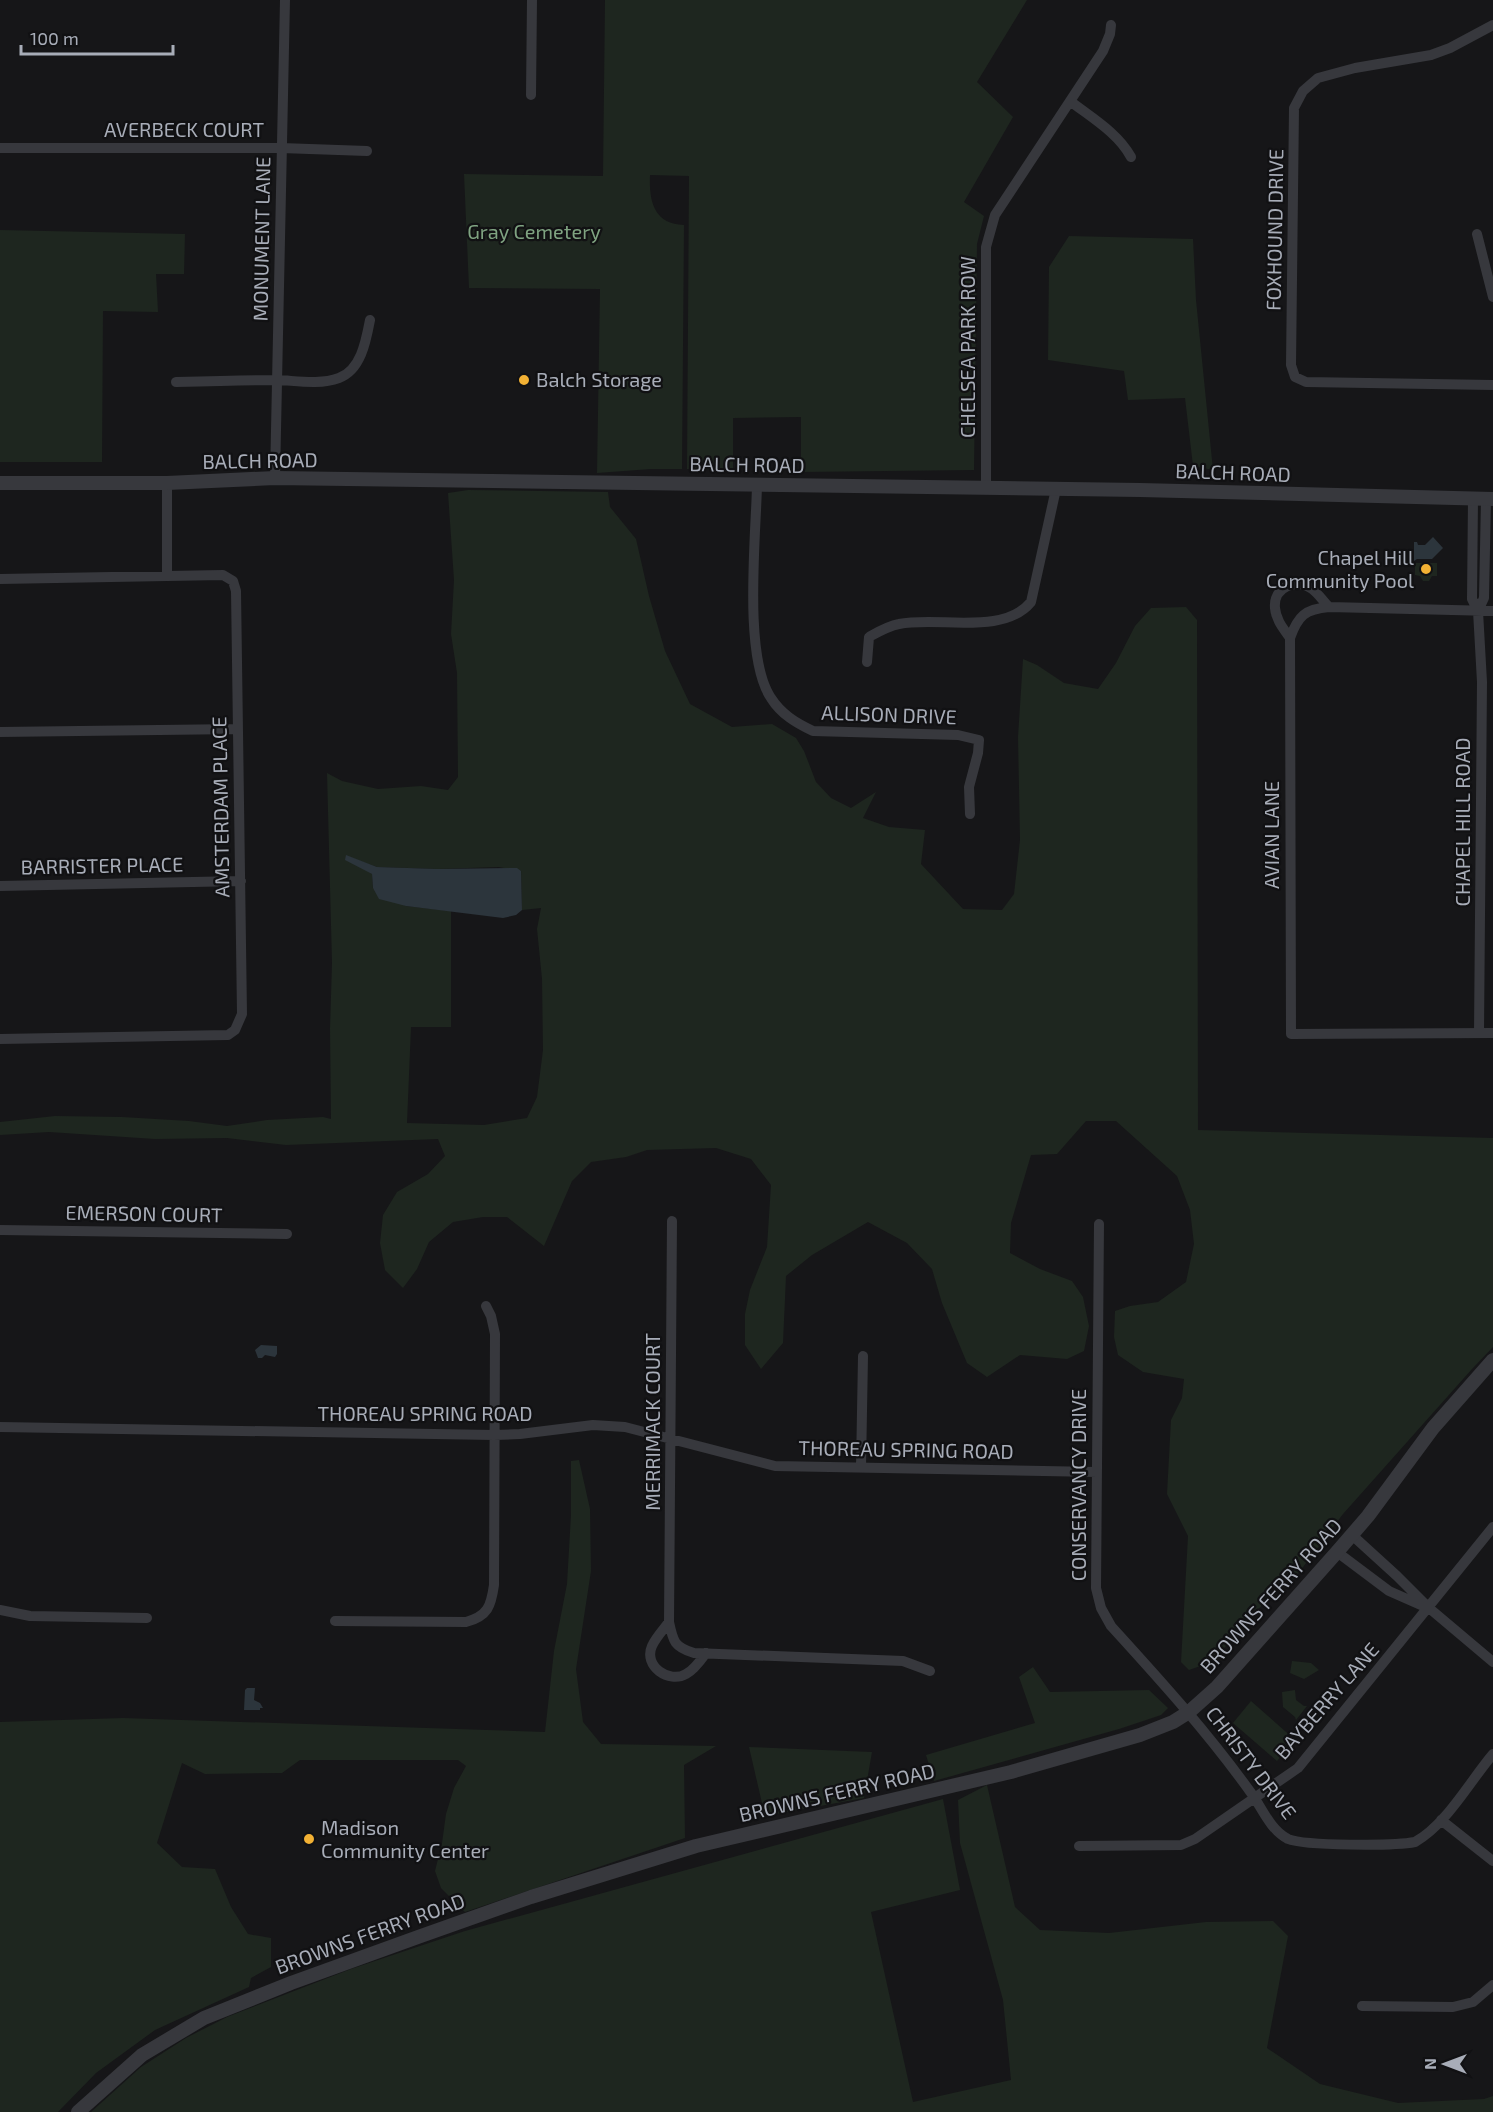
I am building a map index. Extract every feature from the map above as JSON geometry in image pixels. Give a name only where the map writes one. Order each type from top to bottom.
[{"type":"street","name":"MONUMENT LANE","points":[[275,478],[285,0]]},
{"type":"street","points":[[531,95],[532,0]]},
{"type":"street","name":"CHELSEA PARK ROW","points":[[986,488],[986,247],[995,215],[1103,51],[1111,25]]},
{"type":"street","name":"FOXHOUND DRIVE","points":[[1493,25],[1450,48],[1431,55],[1355,68],[1318,78],[1303,91],[1294,108],[1291,365],[1295,377],[1306,382],[1493,385]]},
{"type":"street","points":[[1070,101],[1110,131],[1126,147],[1131,158]]},
{"type":"street","name":"AVERBECK COURT","points":[[0,148],[281,148],[367,151]]},
{"type":"street","points":[[1477,234],[1493,297]]},
{"type":"street","points":[[176,382],[278,380],[316,382],[340,378],[358,363],[367,338],[370,320]]},
{"type":"street","name":"BALCH ROAD","points":[[0,483],[167,483],[275,478],[1190,490],[1484,499]]},
{"type":"street","points":[[167,483],[167,576]]},
{"type":"street","name":"ALLISON DRIVE","points":[[757,485],[755,648],[760,675],[771,698],[793,722],[813,731],[958,735],[979,740],[969,787],[970,814]]},
{"type":"street","points":[[867,662],[869,637],[882,629],[898,624],[1009,618],[1025,609],[1031,602],[1056,489]]},
{"type":"street","name":"CHAPEL HILL ROAD","points":[[1479,1033],[1482,682],[1478,611],[1472,599],[1484,499]]},
{"type":"street","name":"AMSTERDAM PLACE","points":[[0,579],[222,576],[233,581],[236,591],[242,1014],[235,1030],[228,1035],[219,1036],[0,1039]]},
{"type":"street","points":[[1290,638],[1278,621],[1274,606],[1277,594],[1288,584],[1300,583],[1313,589],[1329,607]]},
{"type":"street","points":[[1290,638],[1295,624],[1303,614],[1314,608],[1493,611]]},
{"type":"street","name":"AVIAN LANE","points":[[1290,638],[1291,1034],[1493,1033]]},
{"type":"street","points":[[0,732],[238,729]]},
{"type":"street","points":[[1481,801],[1493,801]]},
{"type":"street","name":"BARRISTER PLACE","points":[[0,886],[241,881]]},
{"type":"street","name":"MERRIMACK COURT","points":[[672,1221],[669,1622],[673,1640],[682,1649],[694,1653],[903,1661],[930,1671]]},
{"type":"street","name":"CONSERVANCY DRIVE","points":[[1099,1224],[1096,1588],[1101,1608],[1111,1626],[1189,1712]]},
{"type":"street","name":"EMERSON COURT","points":[[0,1230],[287,1234]]},
{"type":"street","points":[[335,1621],[466,1622],[477,1619],[486,1612],[492,1600],[494,1585],[495,1334],[486,1306]]},
{"type":"street","points":[[861,1467],[863,1356]]},
{"type":"street","name":"BROWNS FERRY ROAD","points":[[78,2112],[142,2055],[204,2018],[386,1948],[531,1897],[696,1846],[1011,1772],[1159,1728],[1189,1712],[1217,1687],[1352,1535],[1433,1428],[1493,1360]]},
{"type":"street","name":"THOREAU SPRING ROAD","points":[[0,1427],[494,1435],[593,1425],[625,1427],[764,1465],[1097,1472]]},
{"type":"street","name":"BAYBERRY LANE","points":[[1079,1846],[1181,1845],[1195,1839],[1298,1768],[1493,1527]]},
{"type":"street","points":[[1352,1535],[1428,1608],[1493,1662]]},
{"type":"street","points":[[1337,1552],[1389,1591],[1428,1608]]},
{"type":"street","points":[[0,1610],[30,1616],[147,1618]]},
{"type":"street","points":[[669,1622],[651,1646],[652,1664],[659,1672],[671,1677],[686,1675],[706,1653]]},
{"type":"street","name":"CHRISTY DRIVE","points":[[1189,1712],[1215,1742],[1280,1833],[1288,1839],[1300,1842],[1407,1844],[1423,1838],[1441,1820],[1493,1754]]},
{"type":"street","points":[[1441,1820],[1493,1861]]},
{"type":"street","points":[[1362,2006],[1453,2007],[1473,2002],[1488,1992],[1493,1985]]},
{"type":"green space","name":"Gray Cemetery","points":[[605,0],[1027,0],[977,82],[1013,117],[964,202],[984,216],[977,244],[974,470],[801,472],[801,417],[733,418],[733,470],[687,469],[689,176],[650,175],[652,202],[659,215],[674,224],[684,225],[682,469],[597,473],[600,289],[469,288],[464,174],[603,176]]},
{"type":"green space","points":[[0,230],[185,234],[184,274],[156,274],[158,312],[103,311],[102,462],[0,462]]},
{"type":"green space","points":[[1069,236],[1193,239],[1196,300],[1213,470],[1193,466],[1185,398],[1128,400],[1124,371],[1048,360],[1049,267]]},
{"type":"green space","points":[[468,490],[608,492],[610,507],[636,539],[665,651],[690,704],[732,727],[772,724],[796,738],[804,751],[816,782],[831,798],[851,808],[876,792],[863,818],[889,827],[925,830],[921,864],[963,909],[1002,910],[1014,894],[1020,840],[1018,737],[1023,659],[1037,665],[1064,683],[1098,689],[1116,663],[1135,626],[1151,608],[1186,607],[1197,620],[1198,1130],[1493,1138],[1493,1347],[1343,1514],[1291,1583],[1267,1599],[1238,1634],[1209,1663],[1189,1670],[1181,1662],[1188,1536],[1167,1494],[1171,1420],[1182,1398],[1184,1379],[1143,1372],[1118,1355],[1114,1337],[1115,1311],[1130,1306],[1158,1302],[1186,1282],[1194,1244],[1190,1210],[1177,1176],[1116,1121],[1086,1121],[1057,1154],[1031,1155],[1011,1223],[1010,1253],[1040,1269],[1072,1281],[1083,1297],[1089,1326],[1084,1351],[1067,1359],[1020,1355],[987,1377],[967,1363],[942,1303],[932,1269],[907,1243],[868,1222],[812,1255],[786,1276],[783,1343],[761,1369],[745,1345],[745,1314],[750,1290],[767,1247],[771,1185],[751,1159],[716,1148],[647,1150],[626,1157],[591,1162],[572,1181],[544,1246],[507,1217],[483,1217],[453,1222],[429,1242],[417,1269],[403,1288],[385,1270],[380,1243],[383,1215],[397,1192],[428,1174],[445,1156],[438,1139],[286,1145],[227,1138],[155,1139],[49,1132],[0,1135],[0,1122],[55,1116],[122,1117],[227,1126],[267,1120],[323,1117],[331,1119],[332,963],[327,773],[342,781],[378,789],[421,786],[448,790],[458,777],[457,673],[451,634],[454,580],[448,493]],"holes":[[[346,856],[377,867],[438,869],[499,867],[521,871],[522,910],[541,908],[537,929],[542,979],[543,1050],[537,1097],[527,1118],[484,1125],[407,1123],[411,1027],[451,1027],[451,911],[406,906],[373,888],[372,874]]]},
{"type":"green space","name":"Chapel Hill Community Pool","points":[[1415,563],[1437,563],[1437,576],[1432,576],[1429,581],[1423,581],[1420,576],[1415,575]]},
{"type":"green space","points":[[579,1460],[590,1509],[591,1571],[576,1669],[583,1722],[601,1744],[716,1746],[684,1765],[685,1838],[465,1912],[441,1888],[435,1871],[446,1814],[454,1788],[466,1766],[458,1760],[300,1760],[282,1773],[205,1774],[182,1763],[157,1843],[182,1867],[215,1869],[231,1907],[248,1934],[271,1938],[271,1967],[251,1978],[249,1987],[155,2030],[96,2073],[58,2112],[0,2112],[0,1722],[123,1718],[545,1732],[554,1651],[567,1584],[571,1461]]},
{"type":"green space","points":[[1292,1661],[1311,1663],[1319,1670],[1304,1679],[1290,1673]]},
{"type":"green space","points":[[1033,1667],[1050,1692],[1149,1690],[1168,1708],[1161,1715],[1119,1729],[934,1781],[926,1755],[1035,1723],[1019,1677]]},
{"type":"green space","points":[[1295,1690],[1296,1700],[1307,1706],[1296,1720],[1283,1707],[1282,1692]]},
{"type":"green space","points":[[1251,1701],[1295,1740],[1277,1761],[1233,1723]]},
{"type":"green space","points":[[749,1747],[872,1752],[864,1798],[765,1816]]},
{"type":"green space","points":[[987,1785],[1015,1907],[1040,1930],[1109,1933],[1206,1922],[1273,1921],[1288,1936],[1267,2048],[1320,2084],[1398,2103],[1484,2099],[1493,2096],[1493,2112],[91,2112],[141,2067],[186,2038],[227,2017],[351,1969],[465,1931],[943,1799],[960,1890],[871,1912],[913,2102],[1011,2080],[1003,2000],[960,1843],[958,1800]]},
{"type":"shaded area","points":[[1433,537],[1443,548],[1432,559],[1414,561],[1414,542],[1418,545],[1425,545]]},
{"type":"shaded area","points":[[346,855],[377,867],[517,868],[521,871],[522,910],[516,915],[503,918],[406,906],[379,899],[373,888],[372,874],[345,860]]},
{"type":"shaded area","points":[[261,1345],[277,1346],[275,1357],[265,1355],[258,1358],[255,1350]]},
{"type":"shaded area","points":[[247,1688],[255,1688],[254,1700],[263,1708],[244,1710]]},
{"type":"place","name":"Balch Storage","points":[[524,380]]},
{"type":"place","name":"Chapel Hill Community Pool","points":[[1426,569]]},
{"type":"place","name":"Madison Community Center","points":[[309,1839]]}]
